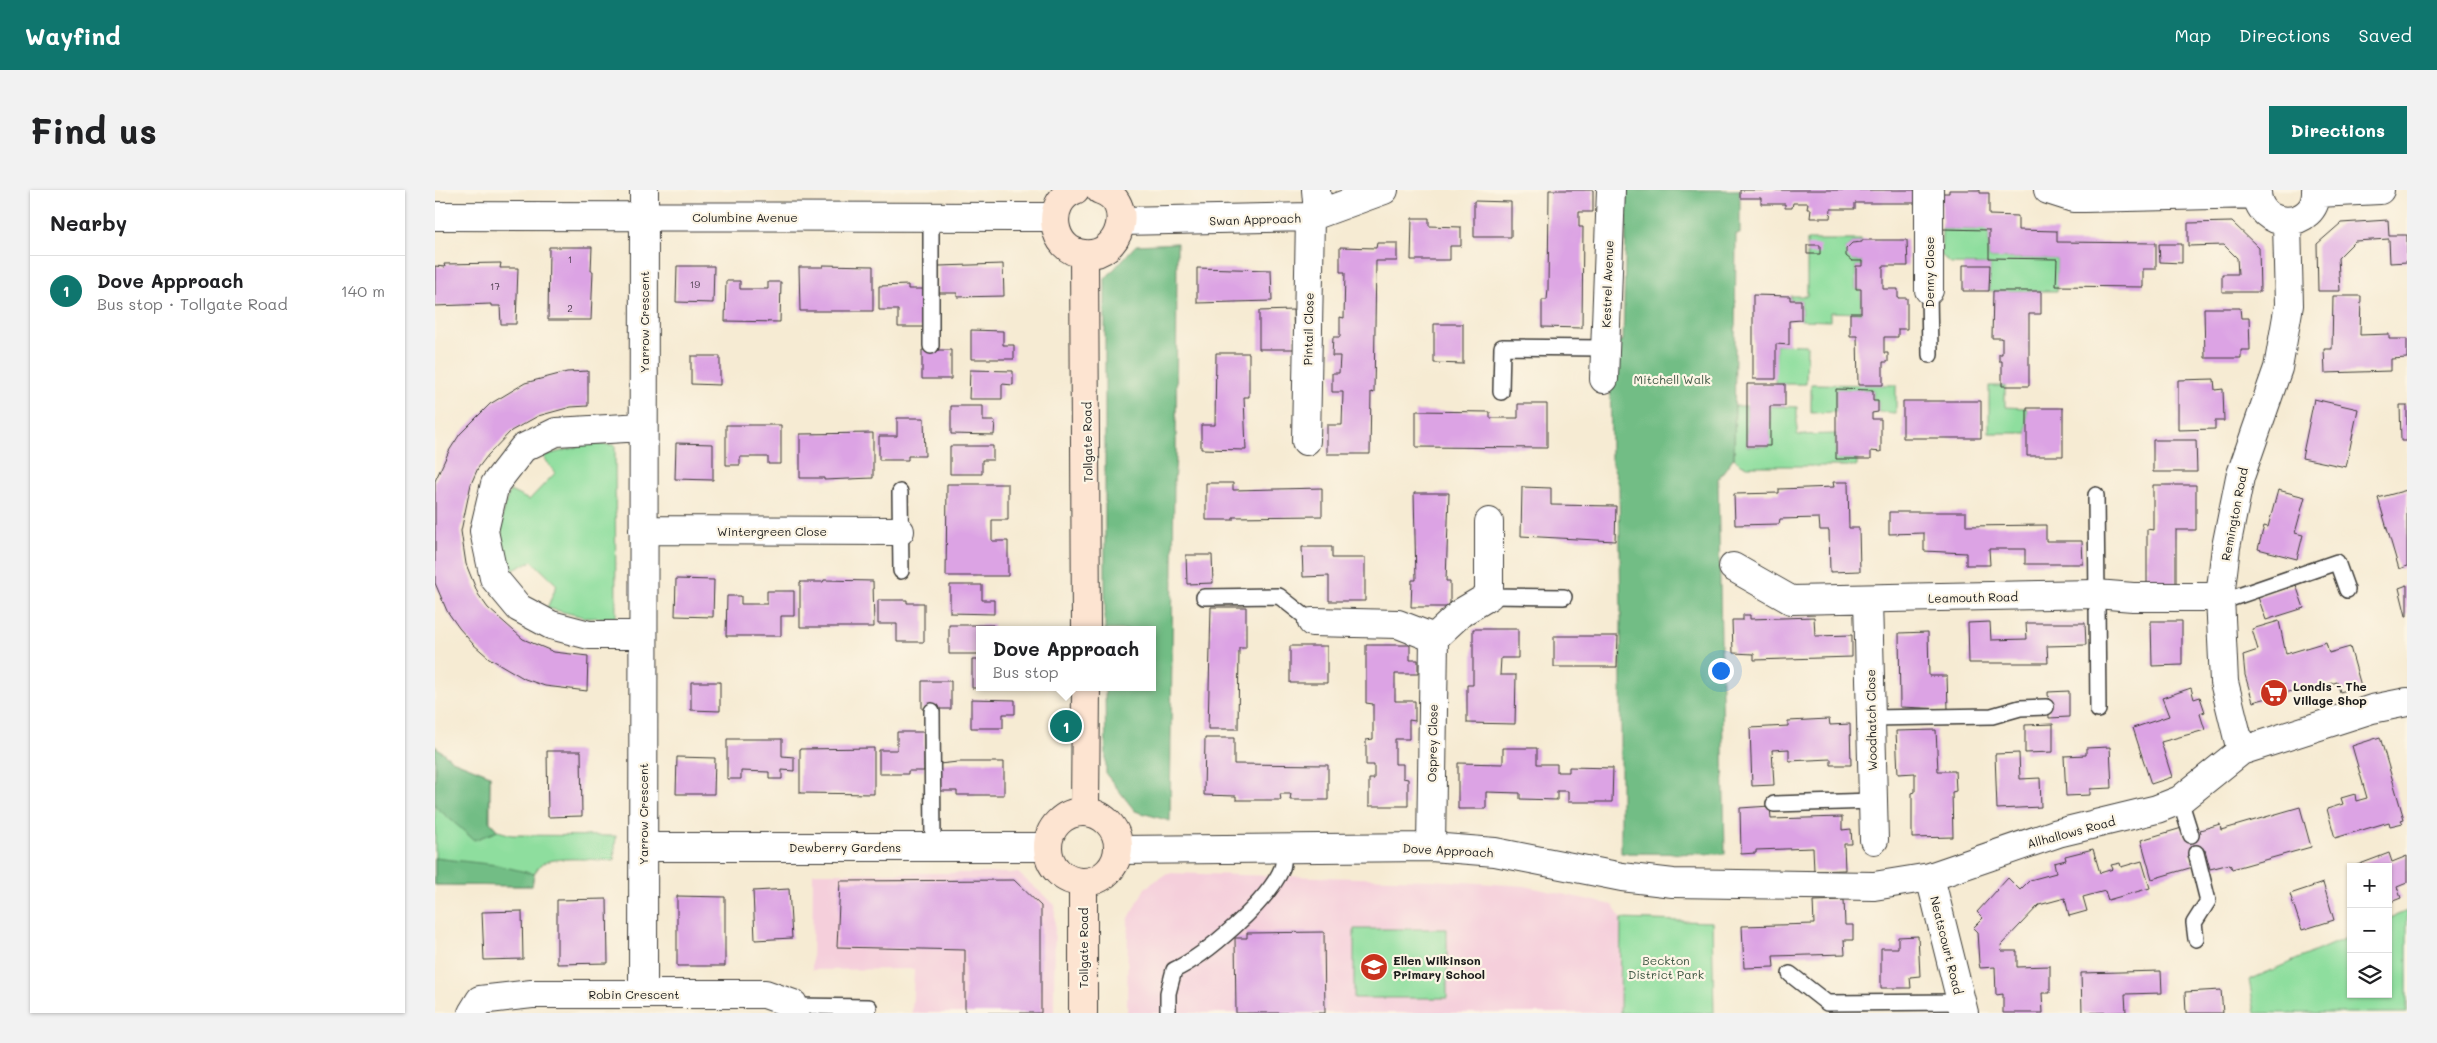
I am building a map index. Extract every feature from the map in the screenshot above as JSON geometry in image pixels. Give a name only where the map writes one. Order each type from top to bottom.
[{"type":"street","name":"Yarrow Crescent","points":[[643,994],[644,190]]},
{"type":"street","points":[[1075,190],[1060,202],[1054,217],[1057,234],[1068,248],[1084,254],[1103,251],[1116,239],[1121,221],[1117,204],[1105,192],[1099,190]]},
{"type":"street","name":"Swan Approach","points":[[1121,221],[1315,207],[1384,190]]},
{"type":"street","name":"Kestrel Avenue","points":[[1604,379],[1611,190]]},
{"type":"street","name":"Denny Close","points":[[1929,190],[1929,290]]},
{"type":"street","points":[[2048,190],[2073,198],[2257,192],[2260,206],[2269,216],[2287,222],[2299,219],[2310,211],[2317,192],[2380,190]]},
{"type":"street","name":"Pintail Close","points":[[1306,440],[1315,207]]},
{"type":"street","name":"Columbine Avenue","points":[[435,216],[1054,217]]},
{"type":"street","name":"Remington Road","points":[[2241,751],[2224,682],[2220,599],[2226,547],[2240,477],[2278,368],[2283,341],[2289,305],[2287,222]]},
{"type":"street","name":"Tollgate Road","points":[[1084,254],[1086,626]]},
{"type":"street","points":[[643,427],[556,432],[523,448],[495,484],[484,531],[494,578],[519,608],[551,625],[589,635],[643,635]]},
{"type":"street","points":[[1312,622],[1397,624],[1434,638],[1462,612],[1489,596],[1489,522]]},
{"type":"street","name":"Wintergreen Close","points":[[643,530],[900,531]]},
{"type":"street","name":"Leamouth Road","points":[[1733,567],[1791,600],[2097,594],[2133,597],[2220,599]]},
{"type":"street","name":"Woodhatch Close","points":[[1868,599],[1874,840]]},
{"type":"street","name":"Osprey Close","points":[[1431,847],[1434,638]]},
{"type":"street","points":[[1085,811],[1086,691]]},
{"type":"street","name":"Allhallows Road","points":[[1714,885],[1874,886],[1930,876],[2058,833],[2157,809],[2180,800],[2241,751],[2301,730],[2406,708]]},
{"type":"street","points":[[1085,811],[1103,817],[1110,824],[1116,831],[1119,850],[1113,867],[1100,879],[1083,883],[1065,878],[1051,865],[1047,847],[1052,828],[1067,815],[1085,811]]},
{"type":"street","name":"Dewberry Gardens","points":[[643,847],[1047,847]]},
{"type":"street","name":"Dove Approach","points":[[1119,850],[1431,847],[1495,852],[1622,877],[1714,885]]},
{"type":"street","name":"Neatscourt Road","points":[[1930,876],[1962,1008]]},
{"type":"street","name":"Tollgate Road","points":[[1083,883],[1083,1013]]},
{"type":"street","name":"Robin Crescent","points":[[472,1013],[480,1000],[532,994],[765,994],[793,1004],[794,1010]]},
{"type":"lane","points":[[931,217],[931,346]]},
{"type":"lane","name":"Denny Close","points":[[1929,290],[1930,355]]},
{"type":"lane","points":[[1501,392],[1502,347],[1605,348]]},
{"type":"lane","points":[[900,492],[901,571]]},
{"type":"lane","points":[[2096,495],[2098,710]]},
{"type":"lane","points":[[2220,599],[2337,562],[2347,590]]},
{"type":"lane","points":[[1204,597],[1279,596],[1312,622]]},
{"type":"lane","points":[[1489,596],[1564,597]]},
{"type":"lane","points":[[1871,718],[1992,716],[2020,708],[2046,707]]},
{"type":"lane","points":[[932,712],[933,847]]},
{"type":"lane","points":[[2180,800],[2191,835]]},
{"type":"lane","points":[[1774,804],[1873,801]]},
{"type":"lane","points":[[1168,1013],[1168,993],[1174,970],[1190,963],[1233,928],[1249,911],[1282,867],[1283,849]]},
{"type":"lane","points":[[2196,853],[2208,901],[2195,923],[2196,939]]},
{"type":"lane","points":[[1790,974],[1827,1003],[1962,1008]]},
{"type":"lane","points":[[794,1010],[869,1007]]},
{"type":"shaded area","points":[[813,873],[1018,873],[1055,905],[1054,1013],[912,1013],[914,969],[812,970]]},
{"type":"shaded area","name":"Ellen Wilkinson Primary School","points":[[1167,873],[1433,880],[1525,886],[1613,905],[1621,919],[1620,1013],[1127,1013],[1128,920],[1145,888]]},
{"type":"green space","name":"Mitchell Walk","points":[[1627,190],[1740,190],[1740,234],[1736,234],[1734,457],[1718,479],[1725,854],[1621,853],[1619,485],[1611,459],[1610,340],[1623,341]]},
{"type":"green space","points":[[1942,229],[1989,230],[1989,258],[2057,259],[2057,291],[1989,291],[1990,265],[1951,264],[1941,255]]},
{"type":"green space","points":[[1807,240],[1862,240],[1862,242],[1852,243],[1846,249],[1852,261],[1862,261],[1862,266],[1856,266],[1856,289],[1861,289],[1861,313],[1830,312],[1830,321],[1801,320],[1801,300],[1790,300],[1790,296],[1807,296]]},
{"type":"green space","points":[[1177,243],[1176,458],[1174,481],[1170,821],[1135,811],[1106,774],[1105,691],[1156,691],[1156,626],[1105,626],[1105,279],[1136,245]]},
{"type":"green space","points":[[1776,344],[1807,345],[1806,384],[1775,384]]},
{"type":"green space","points":[[1811,384],[1896,385],[1896,413],[1878,412],[1878,401],[1873,401],[1873,390],[1836,389],[1836,412],[1811,413]]},
{"type":"green space","points":[[1989,386],[2005,386],[2005,407],[2027,408],[2027,433],[1989,433]]},
{"type":"green space","points":[[1735,406],[1747,406],[1747,446],[1770,446],[1770,406],[1797,407],[1797,435],[1836,434],[1836,459],[1857,459],[1857,466],[1747,466],[1740,464],[1734,457]]},
{"type":"green space","points":[[588,444],[615,445],[616,617],[588,618],[547,608],[557,585],[532,561],[511,571],[502,541],[503,512],[510,491],[529,500],[555,473],[543,456]]},
{"type":"green space","points":[[435,746],[452,760],[490,775],[490,822],[498,831],[512,835],[616,836],[614,861],[565,859],[546,862],[537,870],[533,877],[532,886],[435,885]]},
{"type":"green space","points":[[435,746],[452,760],[490,775],[489,821],[498,831],[474,840],[435,806]]},
{"type":"green space","points":[[435,858],[497,865],[534,874],[532,886],[435,885]]},
{"type":"green space","points":[[2407,911],[2407,1013],[2255,1013],[2249,980],[2347,938],[2347,998],[2392,998],[2392,917]]},
{"type":"green space","name":"Beckton District Park","points":[[1621,919],[1712,922],[1714,1013],[1620,1013]]},
{"type":"green space","points":[[1354,929],[1447,929],[1447,998],[1354,998]]},
{"type":"building","points":[[1549,190],[1593,190],[1593,212],[1579,212],[1579,227],[1583,227],[1582,328],[1542,327],[1542,300],[1547,300],[1548,289]]},
{"type":"building","points":[[1740,190],[1916,190],[1916,203],[1855,203],[1855,209],[1831,209],[1830,218],[1810,218],[1811,209],[1807,209],[1808,203],[1793,203],[1792,208],[1785,208],[1785,204],[1761,204],[1761,198],[1740,198]]},
{"type":"building","points":[[1949,190],[1980,190],[1980,193],[1989,193],[1989,215],[2018,216],[2018,230],[2057,231],[2057,242],[2156,243],[2156,269],[2143,269],[2143,287],[2056,286],[2057,259],[1989,258],[1989,230],[1942,229],[1942,193],[1949,193]]},
{"type":"building","points":[[1474,201],[1511,202],[1511,237],[1474,237]]},
{"type":"building","points":[[1412,218],[1429,218],[1429,226],[1461,227],[1461,246],[1450,246],[1450,260],[1411,260]]},
{"type":"building","points":[[2388,220],[2389,235],[2407,235],[2407,262],[2390,263],[2389,239],[2355,241],[2338,258],[2340,291],[2318,291],[2317,244],[2341,223]]},
{"type":"building","points":[[2232,222],[2259,248],[2260,292],[2222,292],[2222,274],[2238,274],[2237,258],[2224,245],[2188,246],[2188,223]]},
{"type":"building","points":[[1862,240],[1907,240],[1908,266],[1883,266],[1883,289],[1898,289],[1898,298],[1907,298],[1907,329],[1898,329],[1898,337],[1884,337],[1884,353],[1888,353],[1888,362],[1883,362],[1883,385],[1858,385],[1857,336],[1850,336],[1850,313],[1861,313],[1861,289],[1856,289],[1856,266],[1862,266],[1862,261],[1852,261],[1846,256],[1846,249],[1852,243],[1862,242]]},
{"type":"building","points":[[1377,243],[1397,243],[1397,261],[1376,261],[1374,393],[1371,392],[1370,454],[1327,454],[1327,425],[1342,425],[1343,392],[1332,392],[1332,373],[1339,373],[1340,356],[1332,356],[1333,337],[1340,337],[1340,317],[1344,318],[1345,272],[1340,272],[1340,247],[1376,248]]},
{"type":"building","points":[[2159,244],[2182,244],[2182,263],[2160,262]]},
{"type":"building","points":[[1807,245],[1820,245],[1820,254],[1807,254]]},
{"type":"building","points":[[549,247],[592,247],[591,320],[548,320]]},
{"type":"building","points":[[501,263],[500,268],[518,268],[516,324],[501,324],[500,306],[491,306],[491,304],[435,306],[435,266],[445,267],[444,264]]},
{"type":"building","points":[[1003,264],[1004,296],[957,297],[957,293],[939,293],[939,266]]},
{"type":"building","points":[[823,265],[873,266],[873,311],[800,311],[799,267],[823,267]]},
{"type":"building","points":[[1963,265],[1990,265],[1989,291],[1963,291]]},
{"type":"building","points":[[677,266],[714,266],[713,303],[676,302]]},
{"type":"building","points":[[1197,268],[1271,270],[1272,301],[1197,303]]},
{"type":"building","points":[[726,281],[740,281],[740,289],[768,289],[768,282],[781,282],[780,322],[725,321]]},
{"type":"building","points":[[908,285],[908,289],[924,289],[925,327],[898,327],[898,310],[879,310],[879,286]]},
{"type":"building","points":[[1993,291],[2041,291],[2041,314],[2029,314],[2029,386],[2002,386],[2002,361],[1999,361],[1999,354],[2002,354],[2002,338],[1992,338]]},
{"type":"building","points":[[1753,295],[1790,296],[1790,300],[1801,300],[1801,320],[1789,321],[1789,345],[1776,344],[1776,379],[1753,379]]},
{"type":"building","points":[[2333,296],[2361,296],[2360,335],[2389,334],[2389,339],[2407,339],[2407,358],[2391,359],[2391,371],[2325,373],[2324,349],[2332,349]]},
{"type":"building","points":[[2204,308],[2240,308],[2241,318],[2249,318],[2250,350],[2241,350],[2241,358],[2205,358]]},
{"type":"building","points":[[1293,310],[1294,349],[1259,349],[1259,311]]},
{"type":"building","points":[[1434,324],[1463,324],[1463,364],[1434,363]]},
{"type":"building","points":[[971,330],[1003,331],[1003,345],[1014,345],[1014,359],[971,359]]},
{"type":"building","points":[[922,350],[951,350],[951,379],[922,379]]},
{"type":"building","points":[[1216,353],[1249,353],[1249,397],[1244,397],[1246,450],[1201,449],[1201,425],[1215,425]]},
{"type":"building","points":[[691,356],[720,356],[720,385],[691,384]]},
{"type":"building","points":[[970,370],[1013,371],[1013,385],[1002,384],[1002,399],[969,399]]},
{"type":"building","points":[[588,371],[588,406],[571,407],[538,416],[511,431],[488,455],[478,468],[471,484],[461,531],[466,564],[478,594],[488,608],[523,639],[554,652],[588,656],[587,691],[545,686],[525,679],[489,658],[459,628],[447,611],[435,583],[435,481],[449,451],[460,434],[490,404],[525,383],[567,372]]},
{"type":"building","points":[[2214,379],[2215,390],[2223,389],[2224,421],[2215,421],[2215,429],[2178,430],[2178,380]]},
{"type":"building","points":[[1747,384],[1785,384],[1785,406],[1770,406],[1770,446],[1747,446]]},
{"type":"building","points":[[1836,389],[1873,390],[1873,401],[1878,401],[1878,412],[1872,413],[1872,419],[1881,419],[1881,452],[1871,451],[1871,459],[1836,459]]},
{"type":"building","points":[[2314,399],[2358,409],[2346,467],[2302,458]]},
{"type":"building","points":[[1903,401],[1981,401],[1981,438],[1903,438]]},
{"type":"building","points":[[1518,404],[1547,404],[1547,448],[1416,447],[1416,411],[1490,412],[1490,418],[1518,418]]},
{"type":"building","points":[[2400,405],[2407,405],[2407,441],[2401,441]]},
{"type":"building","points":[[951,406],[983,406],[983,421],[995,421],[994,435],[951,434]]},
{"type":"building","points":[[2027,408],[2063,408],[2063,456],[2027,456]]},
{"type":"building","points":[[897,418],[924,418],[925,456],[908,456],[908,460],[879,460],[879,436],[897,436]]},
{"type":"building","points":[[726,425],[781,425],[781,464],[768,464],[768,457],[740,457],[740,465],[726,465]]},
{"type":"building","points":[[873,433],[873,478],[824,480],[824,478],[800,478],[800,434]]},
{"type":"building","points":[[2153,440],[2196,440],[2197,472],[2153,472]]},
{"type":"building","points":[[676,443],[713,444],[713,480],[675,479]]},
{"type":"building","points":[[950,446],[993,446],[993,460],[982,460],[982,474],[950,474]]},
{"type":"building","points":[[1833,482],[1848,482],[1849,528],[1859,528],[1860,571],[1830,572],[1829,530],[1820,530],[1819,518],[1780,519],[1779,524],[1735,525],[1734,494],[1779,493],[1779,489],[1834,487]]},
{"type":"building","points":[[1206,483],[1233,483],[1233,490],[1322,488],[1322,516],[1233,517],[1233,520],[1206,520]]},
{"type":"building","points":[[947,484],[1008,484],[1008,520],[992,520],[992,541],[1008,541],[1008,576],[946,576]]},
{"type":"building","points":[[2153,485],[2196,485],[2196,530],[2176,530],[2176,585],[2147,584],[2147,529],[2153,530]]},
{"type":"building","points":[[1522,487],[1551,488],[1551,505],[1616,506],[1615,541],[1521,536]]},
{"type":"building","points":[[2278,490],[2305,497],[2295,533],[2303,535],[2297,559],[2258,549],[2264,526],[2268,527]]},
{"type":"building","points":[[2407,490],[2407,566],[2399,569],[2378,498]]},
{"type":"building","points":[[1414,493],[1449,493],[1446,581],[1450,581],[1450,607],[1411,607],[1412,580],[1416,580]]},
{"type":"building","points":[[1889,512],[1966,512],[1966,526],[2046,525],[2046,541],[2082,541],[2083,564],[2025,564],[2025,549],[1989,549],[1990,565],[1966,565],[1966,553],[1924,551],[1924,533],[1889,534]]},
{"type":"building","points":[[1302,547],[1332,547],[1332,558],[1365,558],[1365,601],[1329,601],[1329,576],[1303,577]]},
{"type":"building","points":[[1186,555],[1212,555],[1213,583],[1187,584]]},
{"type":"building","points":[[676,579],[714,580],[713,617],[675,616]]},
{"type":"building","points":[[824,580],[873,581],[874,627],[800,627],[800,582],[823,582]]},
{"type":"building","points":[[950,585],[982,585],[982,600],[994,600],[994,614],[950,613]]},
{"type":"building","points":[[2296,585],[2304,608],[2266,620],[2258,597]]},
{"type":"building","points":[[2407,585],[2407,616],[2406,616],[2399,588]]},
{"type":"building","points":[[767,591],[794,591],[794,616],[781,616],[781,636],[726,636],[727,596],[741,596],[741,604],[767,604]]},
{"type":"building","points":[[878,600],[907,600],[907,603],[924,603],[924,642],[897,642],[897,624],[878,624]]},
{"type":"building","points":[[1211,607],[1246,607],[1246,648],[1239,648],[1238,729],[1208,729]]},
{"type":"building","points":[[1743,615],[1750,615],[1750,619],[1814,617],[1815,636],[1852,635],[1852,657],[1754,660],[1754,654],[1733,653],[1732,620],[1743,620]]},
{"type":"building","points":[[2151,621],[2182,621],[2182,665],[2152,666]]},
{"type":"building","points":[[2279,621],[2286,654],[2326,642],[2329,653],[2350,647],[2361,686],[2340,692],[2337,682],[2297,693],[2296,690],[2253,702],[2245,675],[2243,655],[2258,650],[2252,629]]},
{"type":"building","points":[[1990,622],[1991,640],[2027,639],[2026,623],[2085,623],[2086,645],[2047,646],[2048,663],[1969,663],[1968,623]]},
{"type":"building","points":[[949,625],[993,625],[976,626],[976,654],[949,654]]},
{"type":"building","points":[[1473,629],[1518,629],[1518,658],[1501,658],[1500,675],[1516,675],[1515,724],[1467,723],[1467,685],[1473,685]]},
{"type":"building","points":[[1928,632],[1929,676],[1947,676],[1948,709],[1900,707],[1899,633]]},
{"type":"building","points":[[1554,636],[1618,636],[1617,667],[1554,667]]},
{"type":"building","points":[[1366,645],[1410,645],[1410,660],[1418,660],[1418,674],[1395,674],[1395,701],[1415,701],[1415,721],[1409,720],[1409,739],[1395,739],[1395,764],[1403,764],[1403,778],[1408,779],[1408,806],[1369,806],[1369,779],[1374,779],[1374,765],[1366,765],[1366,740],[1373,739],[1373,704],[1366,703]]},
{"type":"building","points":[[1290,646],[1327,646],[1327,683],[1290,683]]},
{"type":"building","points":[[972,660],[976,660],[976,688],[972,688]]},
{"type":"building","points":[[922,681],[951,681],[951,709],[922,709]]},
{"type":"building","points":[[691,682],[720,682],[720,711],[691,710]]},
{"type":"building","points":[[2191,688],[2194,699],[2200,697],[2205,712],[2200,714],[2205,730],[2161,742],[2172,777],[2151,784],[2133,728],[2169,716],[2162,698]]},
{"type":"building","points":[[2069,691],[2069,717],[2049,718],[2048,692]]},
{"type":"building","points":[[971,699],[1015,700],[1015,714],[1003,714],[1003,728],[971,728]]},
{"type":"building","points":[[1829,719],[1830,725],[1850,724],[1851,765],[1831,765],[1831,759],[1789,761],[1789,749],[1772,750],[1774,785],[1752,786],[1750,728],[1788,726],[1788,721]]},
{"type":"building","points":[[2053,724],[2053,752],[2025,753],[2025,725]]},
{"type":"building","points":[[1936,730],[1938,771],[1955,771],[1956,791],[1952,792],[1953,837],[1912,838],[1912,793],[1915,792],[1915,773],[1898,774],[1896,731]]},
{"type":"building","points":[[897,732],[924,732],[924,771],[908,771],[908,774],[879,774],[879,750],[897,750]]},
{"type":"building","points":[[2380,737],[2404,819],[2401,820],[2403,823],[2390,826],[2389,822],[2335,838],[2327,809],[2343,804],[2341,798],[2355,794],[2356,801],[2367,798],[2352,746]]},
{"type":"building","points":[[1205,738],[1234,738],[1234,764],[1328,765],[1328,800],[1290,800],[1291,794],[1280,794],[1281,800],[1236,800],[1236,796],[1204,795]]},
{"type":"building","points":[[727,739],[782,739],[782,756],[794,757],[794,771],[782,770],[782,779],[769,779],[769,772],[741,771],[741,779],[727,779]]},
{"type":"building","points":[[2110,747],[2112,788],[2090,789],[2090,795],[2066,796],[2064,756],[2086,755],[2086,748]]},
{"type":"building","points":[[874,748],[874,794],[800,793],[800,749]]},
{"type":"building","points":[[1503,748],[1537,748],[1537,764],[1557,764],[1557,772],[1569,772],[1569,767],[1613,768],[1612,802],[1568,802],[1568,791],[1557,791],[1557,800],[1520,799],[1520,793],[1486,792],[1486,809],[1458,809],[1458,763],[1503,764]]},
{"type":"building","points":[[547,751],[581,751],[582,816],[548,817]]},
{"type":"building","points":[[2019,753],[2020,779],[2040,778],[2041,807],[1997,809],[1995,754]]},
{"type":"building","points":[[677,757],[715,758],[714,794],[676,794]]},
{"type":"building","points":[[1004,762],[1004,795],[957,795],[957,791],[939,791],[939,764]]},
{"type":"building","points":[[1770,806],[1771,819],[1842,817],[1842,830],[1851,829],[1852,844],[1844,844],[1845,870],[1814,871],[1813,848],[1756,850],[1756,853],[1741,854],[1740,808]]},
{"type":"building","points":[[2300,807],[2311,847],[2232,869],[2230,864],[2210,869],[2205,850],[2189,855],[2193,867],[2152,879],[2141,840],[2182,828],[2185,837],[2201,833],[2200,830],[2220,824],[2221,830]]},
{"type":"building","points":[[2093,849],[2100,873],[2113,869],[2111,865],[2120,863],[2121,867],[2142,861],[2150,888],[2108,900],[2105,891],[2083,897],[2087,911],[2069,916],[2065,898],[2039,905],[2001,945],[2002,951],[2017,951],[2017,967],[2050,966],[2050,993],[2042,993],[2043,1013],[2003,1013],[2003,994],[1996,995],[1995,967],[1980,968],[1977,932],[1973,928],[1983,918],[1977,912],[2008,878],[2020,890],[2030,880],[2056,873],[2054,863],[2066,860],[2065,856]]},
{"type":"building","points":[[2389,853],[2392,862],[2407,856],[2407,883],[2397,887],[2401,898],[2392,901],[2392,863],[2363,863]]},
{"type":"building","points":[[1014,880],[1041,906],[1041,1013],[965,1013],[965,950],[837,947],[840,881]]},
{"type":"building","points":[[2323,883],[2334,920],[2302,930],[2290,894]]},
{"type":"building","points":[[789,889],[792,938],[755,940],[753,891]]},
{"type":"building","points":[[677,896],[725,897],[725,966],[677,966]]},
{"type":"building","points":[[607,899],[608,963],[557,964],[557,900]]},
{"type":"building","points":[[1844,900],[1845,925],[1853,925],[1853,940],[1844,940],[1845,954],[1773,956],[1774,967],[1744,968],[1742,926],[1814,924],[1813,901]]},
{"type":"building","points":[[522,911],[523,959],[484,960],[482,912]]},
{"type":"building","points":[[1324,932],[1325,1013],[1236,1013],[1235,938],[1247,938],[1247,933]]},
{"type":"building","points":[[1918,936],[1920,976],[1910,977],[1911,988],[1881,988],[1881,948],[1898,948],[1898,937]]},
{"type":"building","points":[[2161,971],[2162,993],[2125,994],[2126,1012],[2082,1013],[2081,973]]},
{"type":"building","points":[[2221,990],[2223,1013],[2186,1013],[2185,992]]},
{"type":"place","name":"Londis - The Village Shop","points":[[2274,693]]},
{"type":"place","name":"Dove Approach","points":[[1066,726]]},
{"type":"place","name":"Ellen Wilkinson Primary School","points":[[1374,967]]}]
